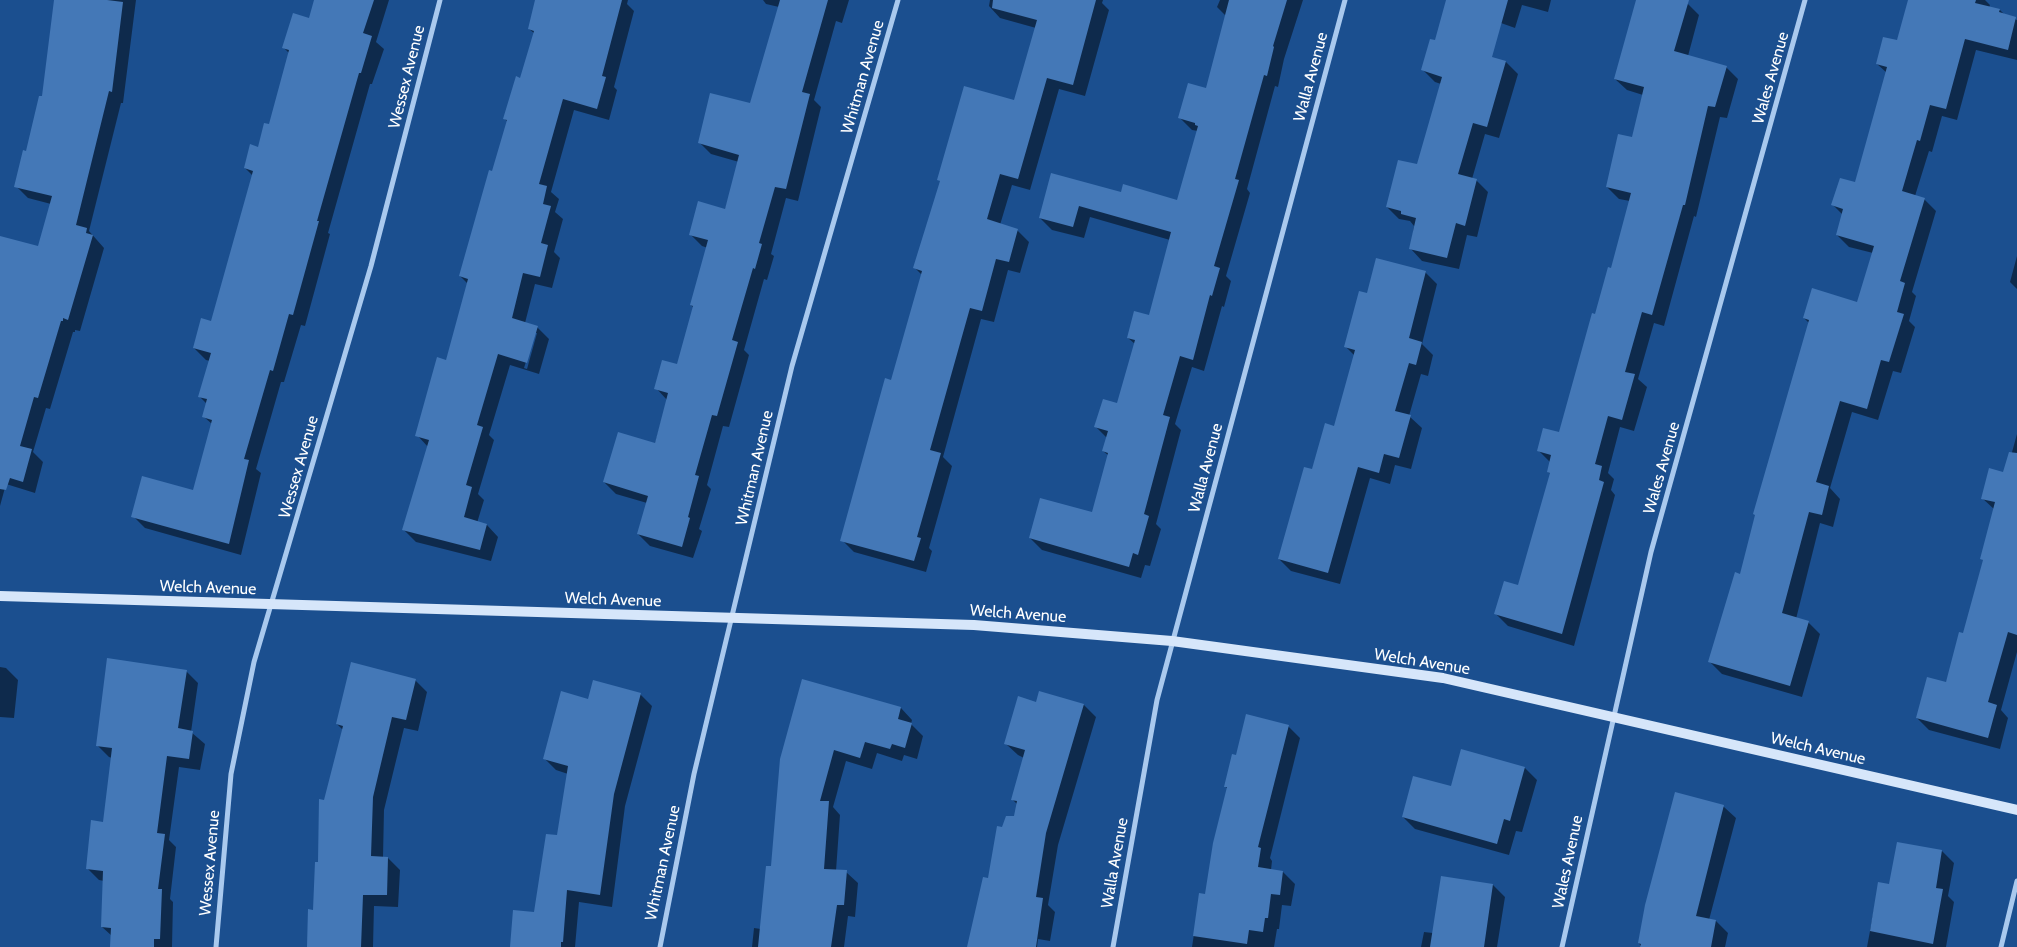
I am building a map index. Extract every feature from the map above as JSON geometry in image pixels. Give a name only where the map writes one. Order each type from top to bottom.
[{"type":"street","name":"Wessex Avenue","points":[[216,947],[230,774],[254,662],[371,266],[440,0]]},
{"type":"street","name":"Whitman Avenue","points":[[660,947],[694,774],[792,366],[898,0]]},
{"type":"street","name":"Walla Avenue","points":[[1113,947],[1158,700],[1172,642],[1345,0]]},
{"type":"street","name":"Wales Avenue","points":[[1562,947],[1651,552],[1805,0]]},
{"type":"street","name":"Welch Avenue","points":[[0,596],[974,625],[1172,642],[1443,678],[2017,810]]},
{"type":"street","points":[[2001,947],[2017,881]]},
{"type":"building","points":[[54,0],[107,0],[123,2],[112,92],[109,91],[76,225],[87,228],[86,233],[93,235],[68,320],[63,318],[63,321],[61,321],[38,398],[34,397],[20,446],[32,449],[23,482],[10,478],[6,490],[0,489],[0,236],[38,246],[52,196],[14,187],[23,150],[26,151],[39,96],[42,96]]},
{"type":"building","points":[[314,0],[374,0],[363,33],[372,36],[361,73],[359,73],[317,221],[319,221],[293,315],[289,314],[273,371],[270,370],[244,459],[249,460],[229,544],[131,517],[142,476],[193,490],[212,420],[202,417],[207,399],[198,397],[211,353],[193,348],[201,318],[211,321],[253,171],[244,168],[250,144],[258,147],[264,123],[269,124],[289,50],[282,48],[293,13],[309,18]]},
{"type":"building","points":[[535,0],[622,0],[602,76],[606,77],[597,109],[563,99],[539,184],[547,186],[543,204],[551,206],[541,243],[548,245],[540,277],[523,273],[512,318],[538,326],[527,363],[498,354],[477,425],[483,427],[466,485],[472,487],[464,517],[487,524],[480,550],[402,530],[429,440],[415,436],[437,357],[446,360],[468,279],[459,276],[489,170],[492,171],[507,120],[503,119],[516,76],[520,78],[534,31],[528,29]]},
{"type":"building","points":[[780,0],[828,0],[802,92],[810,94],[786,189],[775,187],[759,243],[762,244],[755,269],[753,268],[732,340],[738,342],[717,416],[712,415],[695,475],[699,476],[682,547],[637,534],[648,496],[603,482],[618,432],[655,443],[668,393],[654,389],[662,360],[677,364],[693,306],[690,305],[708,240],[689,235],[698,201],[725,209],[739,155],[698,143],[710,93],[750,103]]},
{"type":"building","points":[[993,0],[1096,0],[1073,85],[1047,78],[1018,179],[1000,174],[987,219],[1018,229],[1009,262],[996,259],[982,311],[970,308],[930,450],[941,453],[917,537],[921,538],[914,561],[840,541],[885,378],[891,380],[922,271],[913,268],[940,181],[937,180],[964,86],[1014,100],[1037,20],[992,8]]},
{"type":"building","points":[[1229,0],[1287,0],[1273,46],[1267,76],[1264,75],[1235,179],[1239,180],[1214,266],[1220,268],[1212,296],[1210,295],[1193,360],[1180,356],[1163,415],[1170,417],[1144,514],[1149,516],[1138,555],[1133,553],[1129,567],[1029,538],[1040,498],[1092,512],[1108,453],[1102,451],[1108,431],[1094,427],[1103,399],[1117,403],[1135,340],[1127,338],[1134,311],[1149,315],[1171,232],[1079,206],[1073,227],[1039,218],[1051,173],[1121,192],[1123,184],[1177,200],[1198,126],[1195,123],[1178,118],[1188,83],[1206,88]]},
{"type":"building","points":[[1446,0],[1508,0],[1492,57],[1506,61],[1487,127],[1473,123],[1458,174],[1477,179],[1465,226],[1456,223],[1447,258],[1409,249],[1416,218],[1386,207],[1398,160],[1417,164],[1442,77],[1421,70],[1430,39],[1435,40]]},
{"type":"building","points":[[1636,0],[1689,0],[1674,51],[1727,66],[1715,107],[1708,106],[1685,205],[1683,205],[1652,315],[1642,312],[1625,372],[1635,374],[1622,420],[1608,416],[1595,464],[1602,466],[1599,480],[1604,482],[1562,634],[1494,614],[1504,581],[1518,585],[1550,473],[1547,472],[1551,455],[1537,451],[1543,428],[1559,432],[1592,313],[1595,314],[1608,267],[1611,268],[1631,193],[1606,187],[1618,134],[1632,137],[1644,87],[1614,79]]},
{"type":"building","points":[[1908,0],[1976,0],[1975,3],[2000,9],[1999,12],[2016,17],[2008,50],[1965,39],[1946,109],[1930,105],[1920,141],[1917,140],[1902,191],[1925,198],[1900,281],[1905,283],[1897,312],[1904,314],[1889,362],[1881,360],[1867,409],[1840,401],[1816,482],[1829,486],[1822,515],[1809,512],[1782,613],[1809,621],[1790,686],[1708,662],[1735,572],[1740,574],[1755,515],[1753,514],[1809,320],[1803,318],[1812,288],[1857,302],[1874,246],[1836,235],[1843,209],[1831,205],[1840,178],[1855,182],[1887,67],[1876,64],[1883,37],[1897,40]]},
{"type":"building","points":[[1376,258],[1426,271],[1409,338],[1422,342],[1416,365],[1409,363],[1395,411],[1411,415],[1399,458],[1384,454],[1379,473],[1358,467],[1328,573],[1278,559],[1304,467],[1312,469],[1325,423],[1334,426],[1355,350],[1344,347],[1359,291],[1367,293]]},
{"type":"building","points":[[2009,452],[2017,453],[2017,635],[2008,632],[1988,702],[1997,705],[1988,738],[1916,718],[1927,677],[1946,682],[1959,632],[1963,633],[1983,560],[1980,559],[1995,502],[1981,499],[1989,468],[2003,472]]},
{"type":"building","points":[[107,658],[187,670],[178,728],[193,731],[189,759],[167,756],[157,833],[165,834],[158,889],[162,889],[160,939],[154,939],[154,947],[110,947],[111,928],[101,927],[103,871],[86,869],[91,820],[103,822],[112,748],[96,746]]},
{"type":"building","points":[[351,662],[416,679],[406,720],[392,717],[373,797],[371,856],[388,857],[387,895],[363,895],[361,947],[307,947],[308,909],[313,910],[315,862],[318,862],[319,799],[324,800],[343,726],[336,724]]},
{"type":"building","points":[[802,679],[901,707],[898,719],[912,723],[905,748],[892,744],[890,749],[865,742],[860,758],[834,750],[820,801],[829,801],[824,869],[847,870],[844,905],[837,905],[831,947],[758,947],[766,866],[771,866],[780,759]]},
{"type":"building","points":[[593,680],[641,693],[614,794],[600,895],[567,890],[561,947],[510,947],[513,910],[534,912],[546,834],[557,835],[568,766],[543,759],[561,691],[588,699]]},
{"type":"building","points":[[1039,691],[1084,704],[1046,833],[1036,897],[1043,898],[1036,947],[967,947],[983,877],[988,878],[997,826],[1002,827],[1006,816],[1014,816],[1017,801],[1011,800],[1025,750],[1004,744],[1018,696],[1036,702]]},
{"type":"building","points":[[1246,714],[1289,725],[1258,847],[1261,848],[1258,867],[1283,871],[1280,895],[1271,894],[1268,918],[1265,918],[1263,932],[1249,930],[1247,944],[1193,936],[1199,893],[1205,894],[1213,843],[1227,787],[1224,787],[1232,754],[1236,755]]},
{"type":"building","points":[[1461,749],[1525,767],[1510,821],[1504,819],[1497,844],[1402,817],[1413,776],[1451,786]]},
{"type":"building","points":[[1675,792],[1724,805],[1696,916],[1716,920],[1711,947],[1640,947],[1641,944],[1638,943],[1645,905]]},
{"type":"building","points":[[1897,842],[1942,850],[1936,888],[1943,889],[1933,944],[1870,931],[1878,882],[1889,884]]},
{"type":"building","points":[[1441,876],[1493,884],[1484,947],[1430,947]]}]
